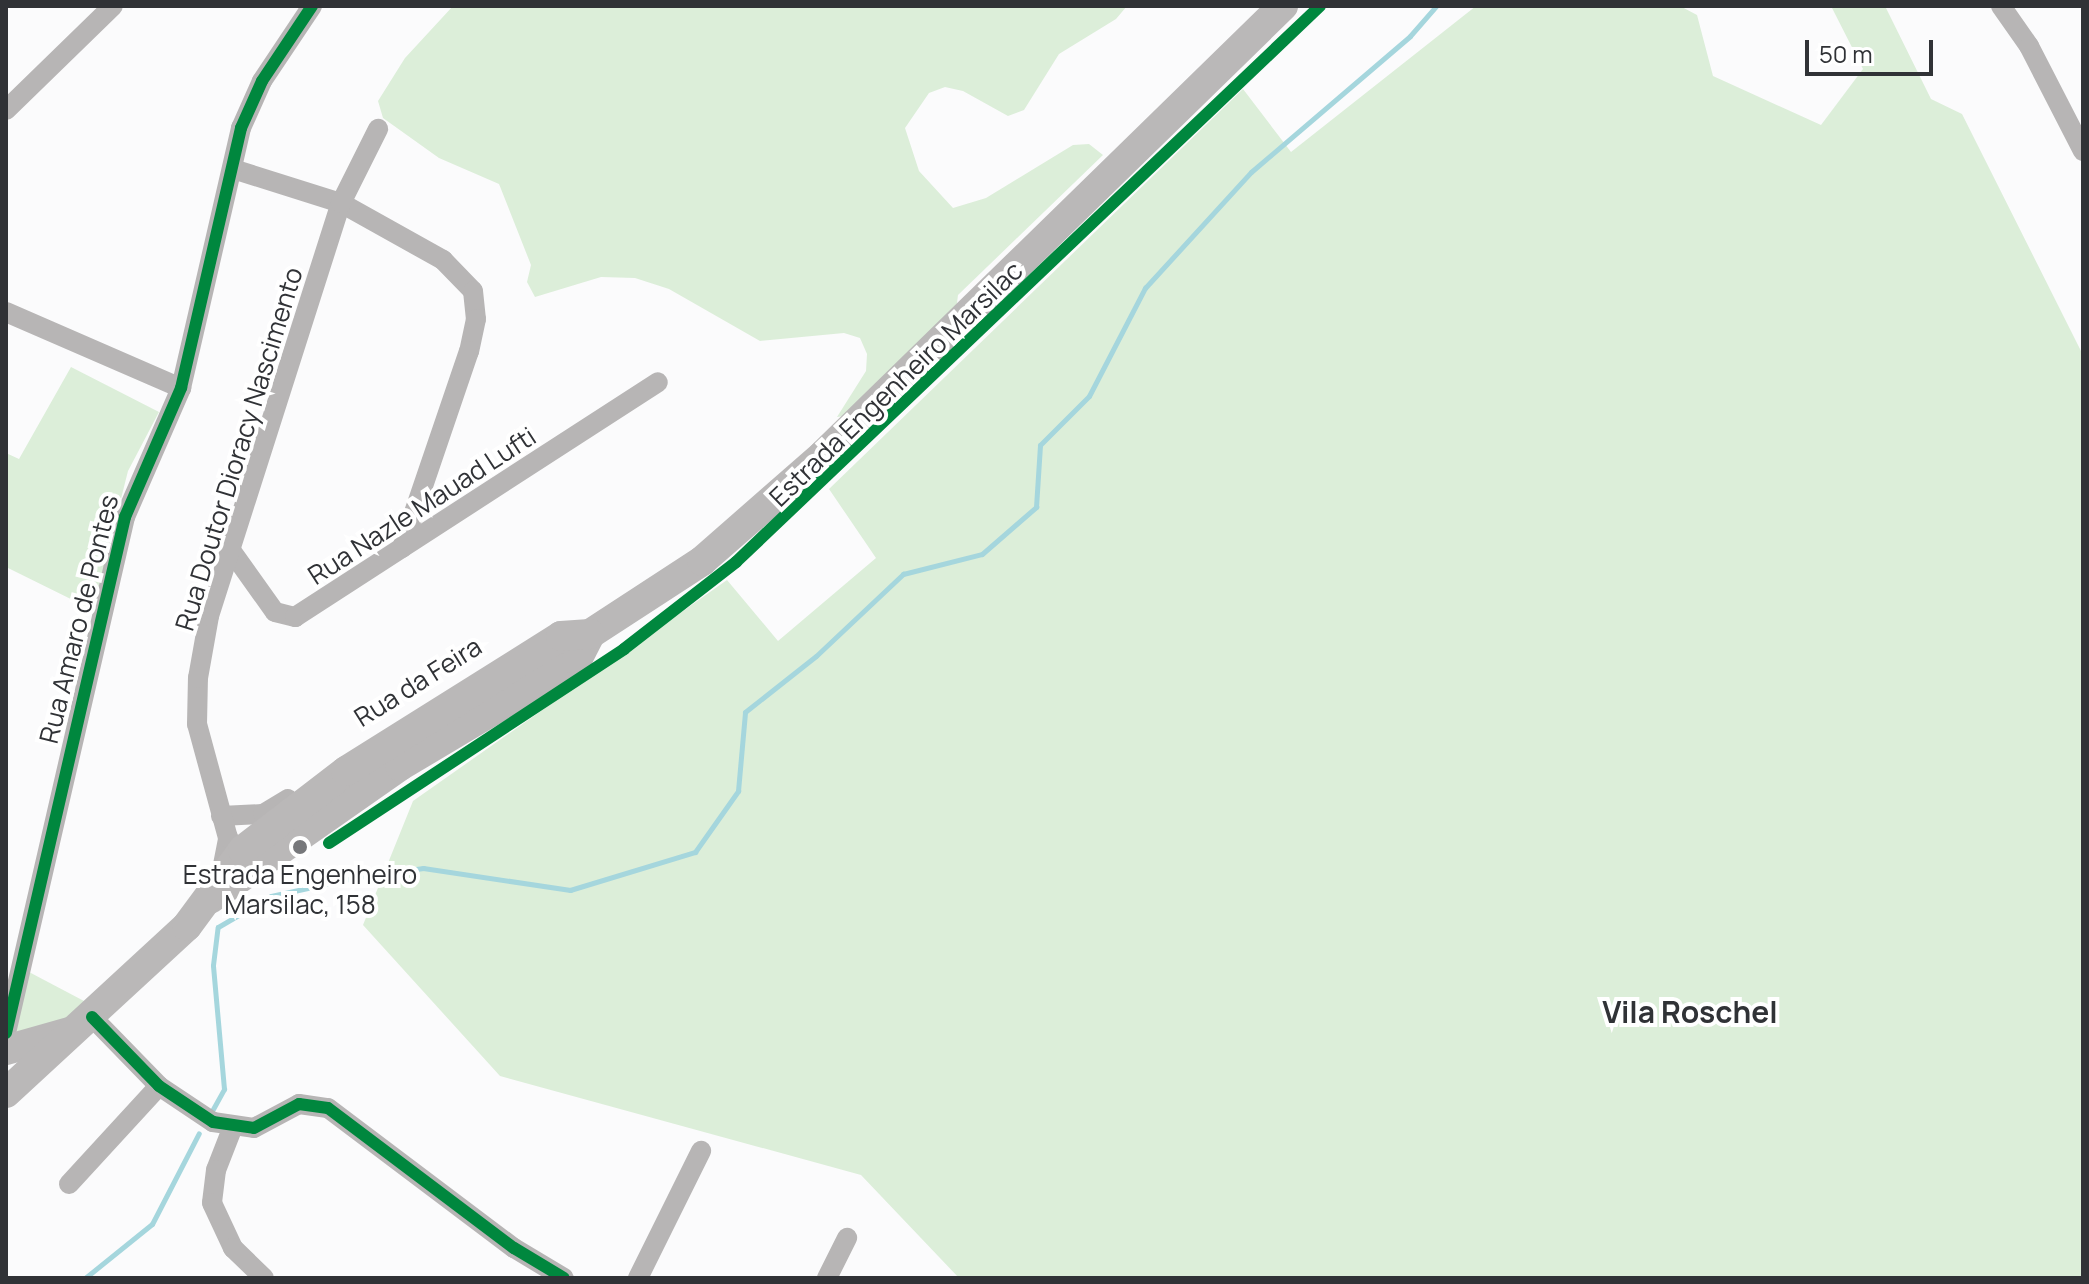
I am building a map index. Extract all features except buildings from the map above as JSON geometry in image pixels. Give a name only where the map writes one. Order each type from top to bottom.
[{"type":"main road","name":"Estrada Engenheiro Marsilac","points":[[6,1093],[57,1052],[210,899],[262,839],[346,771],[561,636],[597,629],[702,561],[764,510],[1283,6]]},
{"type":"main road","name":"Estrada Engenheiro Marsilac","points":[[6,1050],[83,1023]]},
{"type":"street","points":[[6,110],[113,6]]},
{"type":"street","name":"Rua Amaro de Pontes","points":[[6,1033],[10,984],[125,517],[181,388],[249,109],[312,6]]},
{"type":"street","points":[[2001,6],[2029,46],[2083,151]]},
{"type":"street","name":"Rua Doutor Dioracy Nascimento","points":[[262,839],[221,816],[202,757],[198,678],[209,616],[341,203],[378,129]]},
{"type":"street","points":[[233,169],[341,203],[443,260],[463,277],[477,305],[469,351],[402,548]]},
{"type":"street","points":[[6,312],[181,388]]},
{"type":"street","name":"Rua Nazle Mauad Lufti","points":[[230,549],[264,600],[284,618],[307,611],[658,382]]},
{"type":"street","points":[[221,816],[262,839]]},
{"type":"street","points":[[83,1023],[159,1086],[205,1119],[232,1129],[254,1128],[299,1104],[319,1104],[349,1120],[514,1248],[564,1278]]},
{"type":"street","points":[[69,1184],[159,1086]]},
{"type":"street","points":[[232,1129],[216,1170],[212,1203],[233,1248],[264,1278]]},
{"type":"street","points":[[638,1278],[701,1151]]},
{"type":"street","points":[[827,1278],[847,1238]]},
{"type":"green space","points":[[453,6],[1127,6],[1116,19],[1059,54],[1024,110],[1008,116],[963,91],[945,87],[929,93],[905,128],[919,171],[953,208],[986,198],[1073,145],[1089,144],[1103,155],[958,295],[956,311],[853,415],[837,417],[866,371],[867,354],[860,338],[844,333],[760,341],[669,289],[635,278],[601,277],[535,297],[527,282],[531,265],[499,184],[439,158],[383,118],[378,101],[405,58]]},
{"type":"green space","points":[[1476,6],[1680,6],[1697,15],[1713,76],[1821,125],[1863,69],[1831,6],[1885,6],[1931,99],[1962,114],[2083,355],[2083,1278],[959,1278],[861,1175],[500,1076],[363,925],[413,801],[727,580],[778,641],[876,558],[829,489],[1243,89],[1291,152]]},
{"type":"green space","points":[[71,367],[159,412],[128,471],[93,610],[6,567],[6,453],[19,459]]},
{"type":"green space","points":[[29,972],[84,1001],[93,1007],[12,1040]]},
{"type":"waterway","points":[[213,1109],[224,1089],[213,965],[218,927],[271,896],[358,877],[423,868],[570,890],[695,852],[738,791],[745,712],[816,656],[903,574],[982,554],[1036,507],[1040,445],[1089,396],[1145,288],[1251,172],[1410,36],[1436,6]]},
{"type":"waterway","points":[[85,1278],[152,1224],[199,1133]]},
{"type":"cycle path","points":[[6,1033],[125,517],[181,388],[241,128],[262,81],[312,6]]},
{"type":"cycle path","points":[[329,843],[624,649],[736,562],[1320,6]]},
{"type":"cycle path","points":[[92,1017],[159,1086],[213,1122],[254,1128],[299,1104],[328,1108],[514,1248],[564,1278]]},
{"type":"place","name":"Estrada Engenheiro Marsilac, 158","points":[[300,847]]},
{"type":"district","name":"Vila Roschel","points":[[1690,1012]]}]
